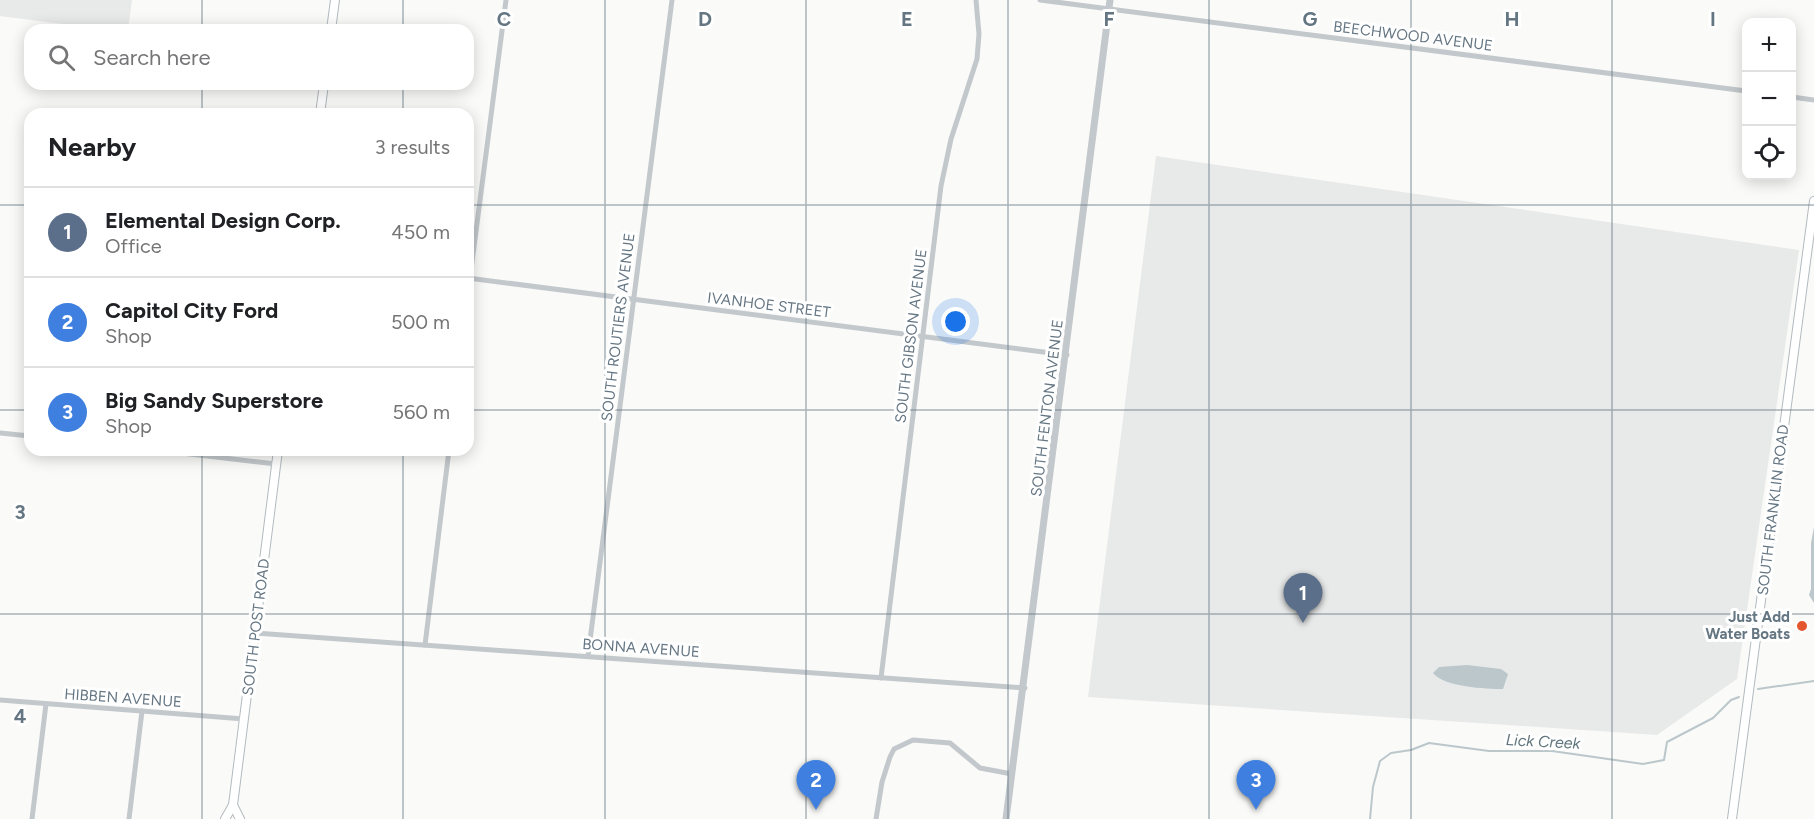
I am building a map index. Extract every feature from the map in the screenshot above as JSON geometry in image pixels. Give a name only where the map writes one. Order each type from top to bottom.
[{"type":"main road","points":[[332,24],[335,0]]},
{"type":"main road","points":[[321,108],[323,90]]},
{"type":"main road","name":"SOUTH FRANKLIN ROAD","points":[[1732,819],[1814,201]]},
{"type":"main road","name":"SOUTH POST ROAD","points":[[225,819],[233,805],[277,456]]},
{"type":"main road","points":[[233,805],[240,819]]},
{"type":"street","points":[[474,240],[506,0]]},
{"type":"street","name":"SOUTH ROUTIERS AVENUE","points":[[588,657],[672,0]]},
{"type":"street","name":"SOUTH GIBSON AVENUE","points":[[881,678],[943,173],[978,53],[976,0]]},
{"type":"street","name":"BEECHWOOD AVENUE","points":[[1040,0],[1742,90]]},
{"type":"street","name":"SOUTH FENTON AVENUE","points":[[1006,819],[1025,688],[1110,0]]},
{"type":"street","points":[[1796,98],[1814,100]]},
{"type":"street","name":"IVANHOE STREET","points":[[474,279],[1067,355]]},
{"type":"street","points":[[0,433],[24,435]]},
{"type":"street","points":[[207,456],[276,464]]},
{"type":"street","points":[[425,645],[448,456]]},
{"type":"street","name":"BONNA AVENUE","points":[[255,633],[1025,688]]},
{"type":"street","name":"HIBBEN AVENUE","points":[[0,700],[244,719]]},
{"type":"street","points":[[32,819],[46,704]]},
{"type":"street","points":[[129,819],[142,711]]},
{"type":"street","points":[[876,819],[882,782],[890,757],[894,749],[913,740],[951,743],[980,768],[1012,774]]},
{"type":"shaded area","points":[[0,0],[132,0],[129,24],[62,24],[0,16]]},
{"type":"shaded area","points":[[1156,156],[1799,250],[1737,679],[1657,735],[1088,697]]},
{"type":"shaded area","points":[[1814,527],[1814,603],[1809,595],[1811,543]]},
{"type":"shaded area","points":[[1467,665],[1501,669],[1508,674],[1503,689],[1476,688],[1456,684],[1438,678],[1433,673],[1439,667]]},
{"type":"waterway","name":"Lick Creek","points":[[1758,689],[1814,681]]},
{"type":"waterway","name":"Lick Creek","points":[[1370,819],[1373,787],[1380,761],[1391,753],[1411,750],[1429,743],[1489,751],[1552,751],[1643,764],[1664,760],[1667,742],[1713,718],[1731,700],[1739,697]]},
{"type":"place","name":"Elemental Design Corp.","points":[[1303,623]]},
{"type":"place","name":"Just Add Water Boats","points":[[1802,626]]},
{"type":"place","name":"Capitol City Ford","points":[[816,810]]},
{"type":"place","name":"Big Sandy Superstore","points":[[1256,810]]}]
